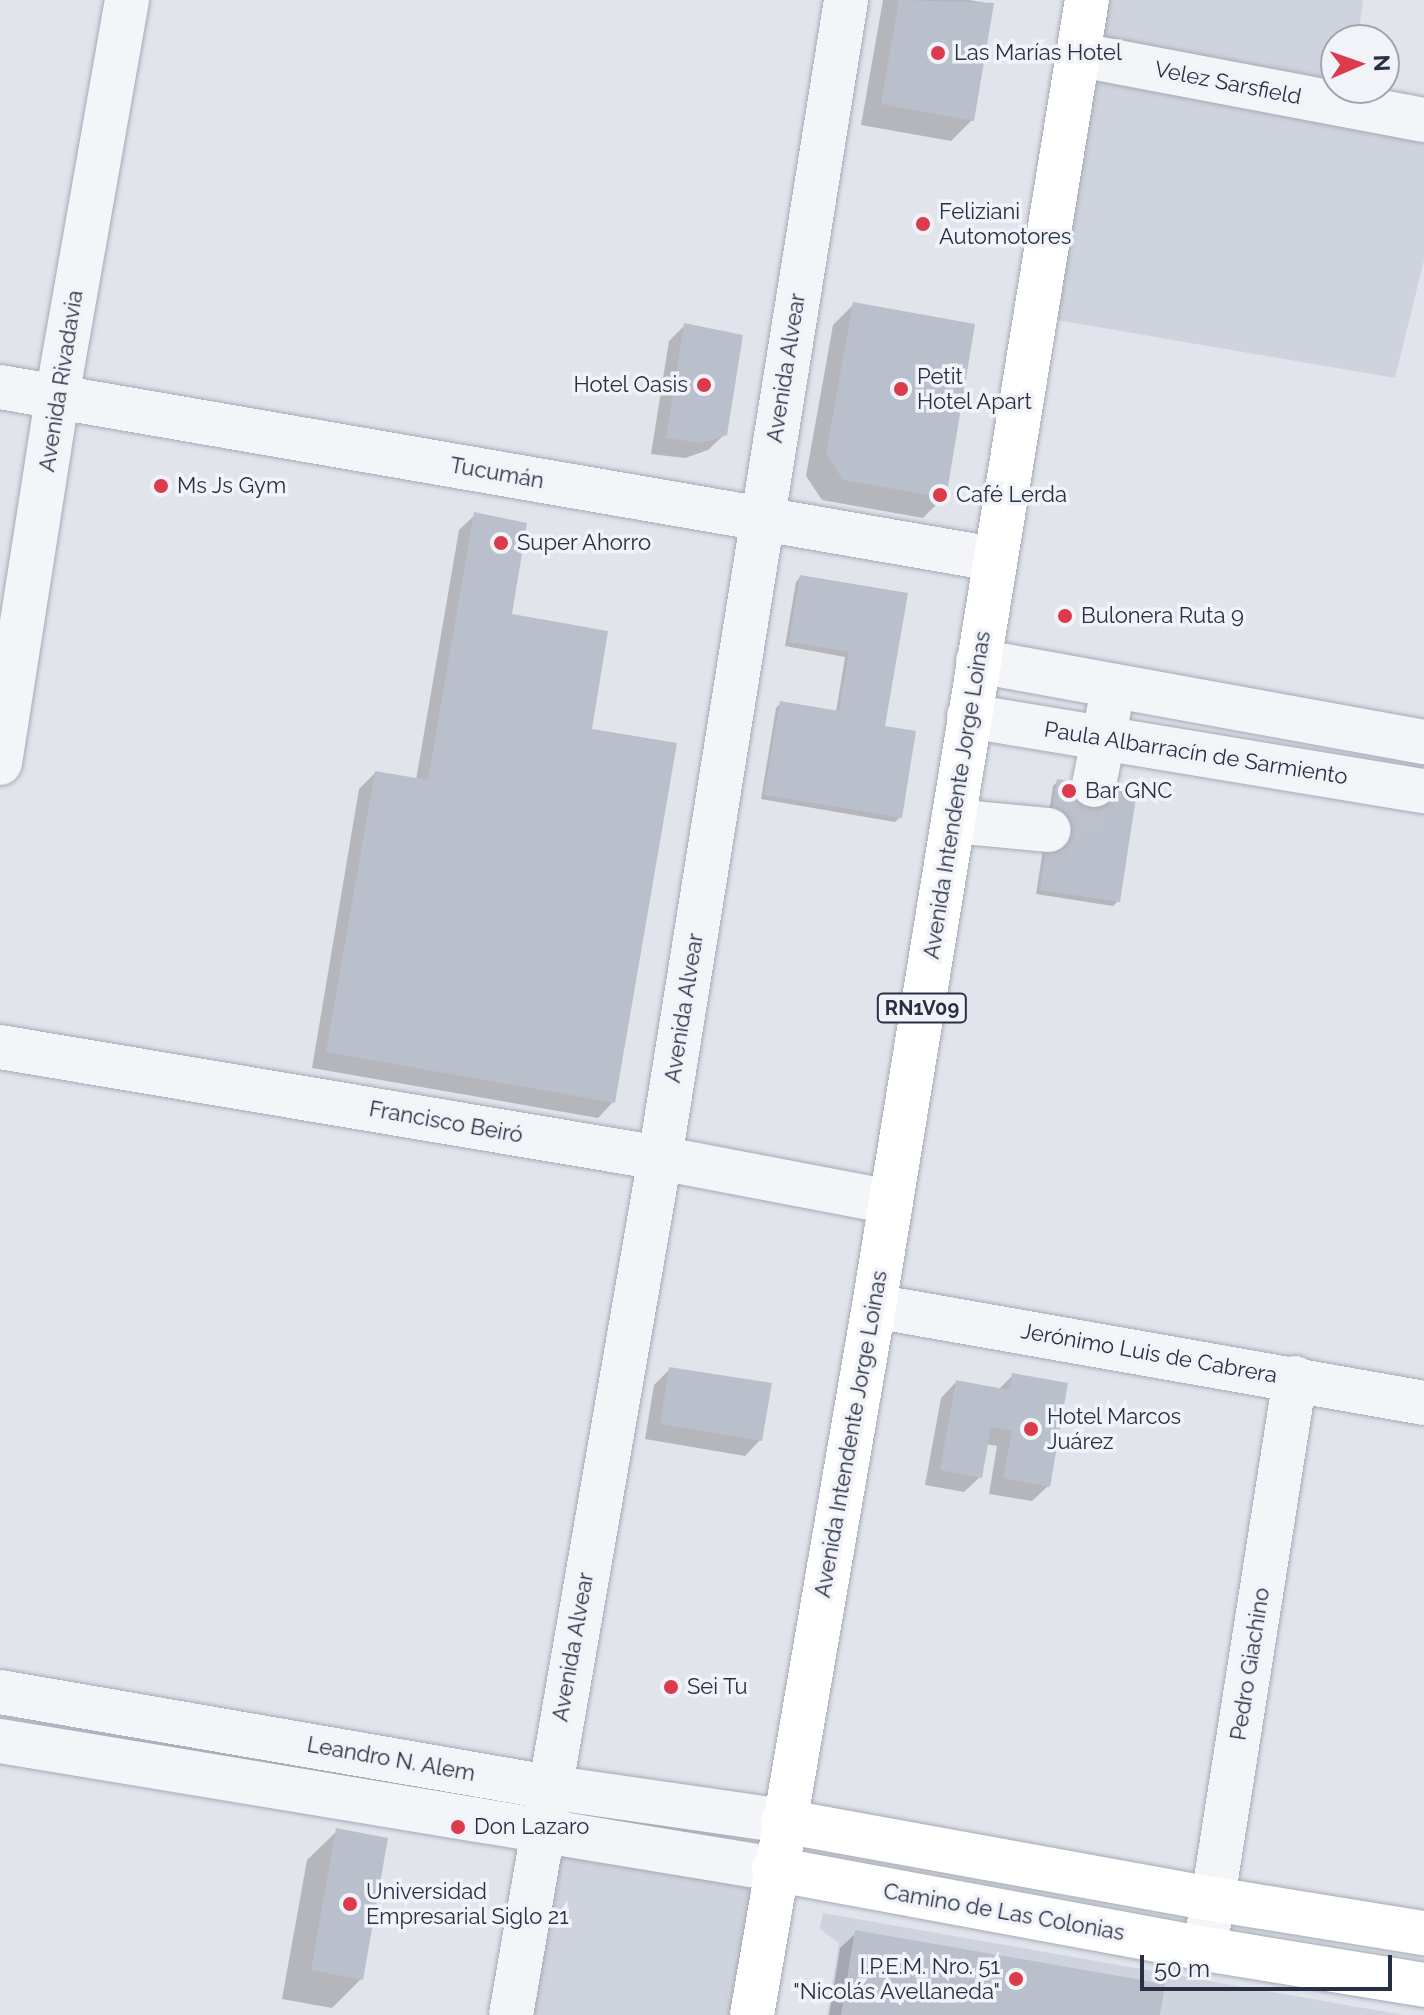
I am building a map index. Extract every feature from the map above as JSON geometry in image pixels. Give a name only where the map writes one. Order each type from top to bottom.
[{"type":"main road","name":"Avenida Intendente Jorge Loinas","points":[[752,2015],[774,1869],[874,1306],[1087,0]]},
{"type":"main road","points":[[783,1821],[1213,1899],[1424,1933]]},
{"type":"main road","name":"Camino de Las Colonias","points":[[774,1869],[1205,1949],[1424,1985]]},
{"type":"street","name":"Avenida Rivadavia","points":[[0,763],[57,397],[127,0]]},
{"type":"street","name":"Avenida Alvear","points":[[511,2015],[548,1787],[660,1158],[846,0]]},
{"type":"street","name":"Velez Sarsfield","points":[[1080,55],[1424,120]]},
{"type":"street","name":"Tucumán","points":[[0,387],[994,559]]},
{"type":"street","points":[[978,661],[1424,742]]},
{"type":"street","points":[[1094,785],[1114,685]]},
{"type":"street","name":"Paula Albarracín de Sarmiento","points":[[969,716],[1424,791]]},
{"type":"street","points":[[953,821],[1049,830]]},
{"type":"street","name":"Francisco Beiró","points":[[0,1047],[660,1158],[891,1202]]},
{"type":"street","name":"Jerónimo Luis de Cabrera","points":[[874,1306],[1424,1403]]},
{"type":"street","name":"Pedro Giachino","points":[[1205,1949],[1295,1378]]},
{"type":"street","name":"Leandro N. Alem","points":[[0,1692],[548,1787],[783,1821]]},
{"type":"street","points":[[0,1741],[774,1869]]},
{"type":"shaded area","points":[[1087,0],[1363,0],[1360,24],[1320,24],[1320,104],[1380,104],[1424,120],[1424,260],[1395,378],[1033,316]]},
{"type":"shaded area","points":[[541,1832],[774,1869],[752,2015],[511,2015]]},
{"type":"shaded area","name":"I.P.E.M. Nro. 51 \"Nicolás Avellaneda\"","points":[[823,1913],[1403,2015],[827,2015],[839,1943],[820,1929]]},
{"type":"building","name":"Las Marías Hotel","points":[[899,0],[994,3],[974,121],[881,104]]},
{"type":"building","name":"Petit Hotel Apart","points":[[853,302],[975,324],[946,498],[843,480],[826,454]]},
{"type":"building","name":"Hotel Oasis","points":[[684,323],[743,335],[727,435],[702,443],[666,438]]},
{"type":"building","points":[[474,512],[527,523],[512,614],[608,631],[592,729],[677,743],[615,1103],[326,1052],[375,771],[428,780]]},
{"type":"building","points":[[800,575],[908,593],[885,726],[916,731],[902,818],[764,795],[780,701],[839,711],[849,652],[789,642]]},
{"type":"building","points":[[1057,779],[1137,791],[1120,902],[1040,890]]},
{"type":"building","points":[[669,1367],[772,1383],[762,1441],[660,1424]]},
{"type":"building","name":"Hotel Marcos Juárez","points":[[1012,1373],[1068,1383],[1050,1487],[1003,1478],[1012,1431],[991,1427],[982,1478],[940,1470],[956,1380],[1009,1390]]},
{"type":"building","name":"Universidad Empresarial Siglo 21","points":[[336,1828],[388,1838],[363,1980],[311,1970]]},
{"type":"building","name":"I.P.E.M. Nro. 51 \"Nicolás Avellaneda\"","points":[[855,1930],[1165,1984],[1160,2015],[841,2015]]},
{"type":"tunnel","points":[[1049,830],[1084,832],[1094,785]]},
{"type":"place","name":"Las Marías Hotel","points":[[938,53]]},
{"type":"place","name":"Feliziani Automotores","points":[[923,224]]},
{"type":"place","name":"Hotel Oasis","points":[[704,385]]},
{"type":"place","name":"Petit Hotel Apart","points":[[901,389]]},
{"type":"place","name":"Ms Js Gym","points":[[161,486]]},
{"type":"place","name":"Café Lerda","points":[[940,495]]},
{"type":"place","name":"Super Ahorro","points":[[501,543]]},
{"type":"place","name":"Bulonera Ruta 9","points":[[1065,616]]},
{"type":"place","name":"Bar GNC","points":[[1069,791]]},
{"type":"place","name":"Hotel Marcos Juárez","points":[[1031,1429]]},
{"type":"place","name":"Sei Tu","points":[[671,1687]]},
{"type":"place","name":"Don Lazaro","points":[[458,1827]]},
{"type":"place","name":"Universidad Empresarial Siglo 21","points":[[350,1904]]},
{"type":"place","name":"I.P.E.M. Nro. 51 \"Nicolás Avellaneda\"","points":[[1016,1979]]}]
